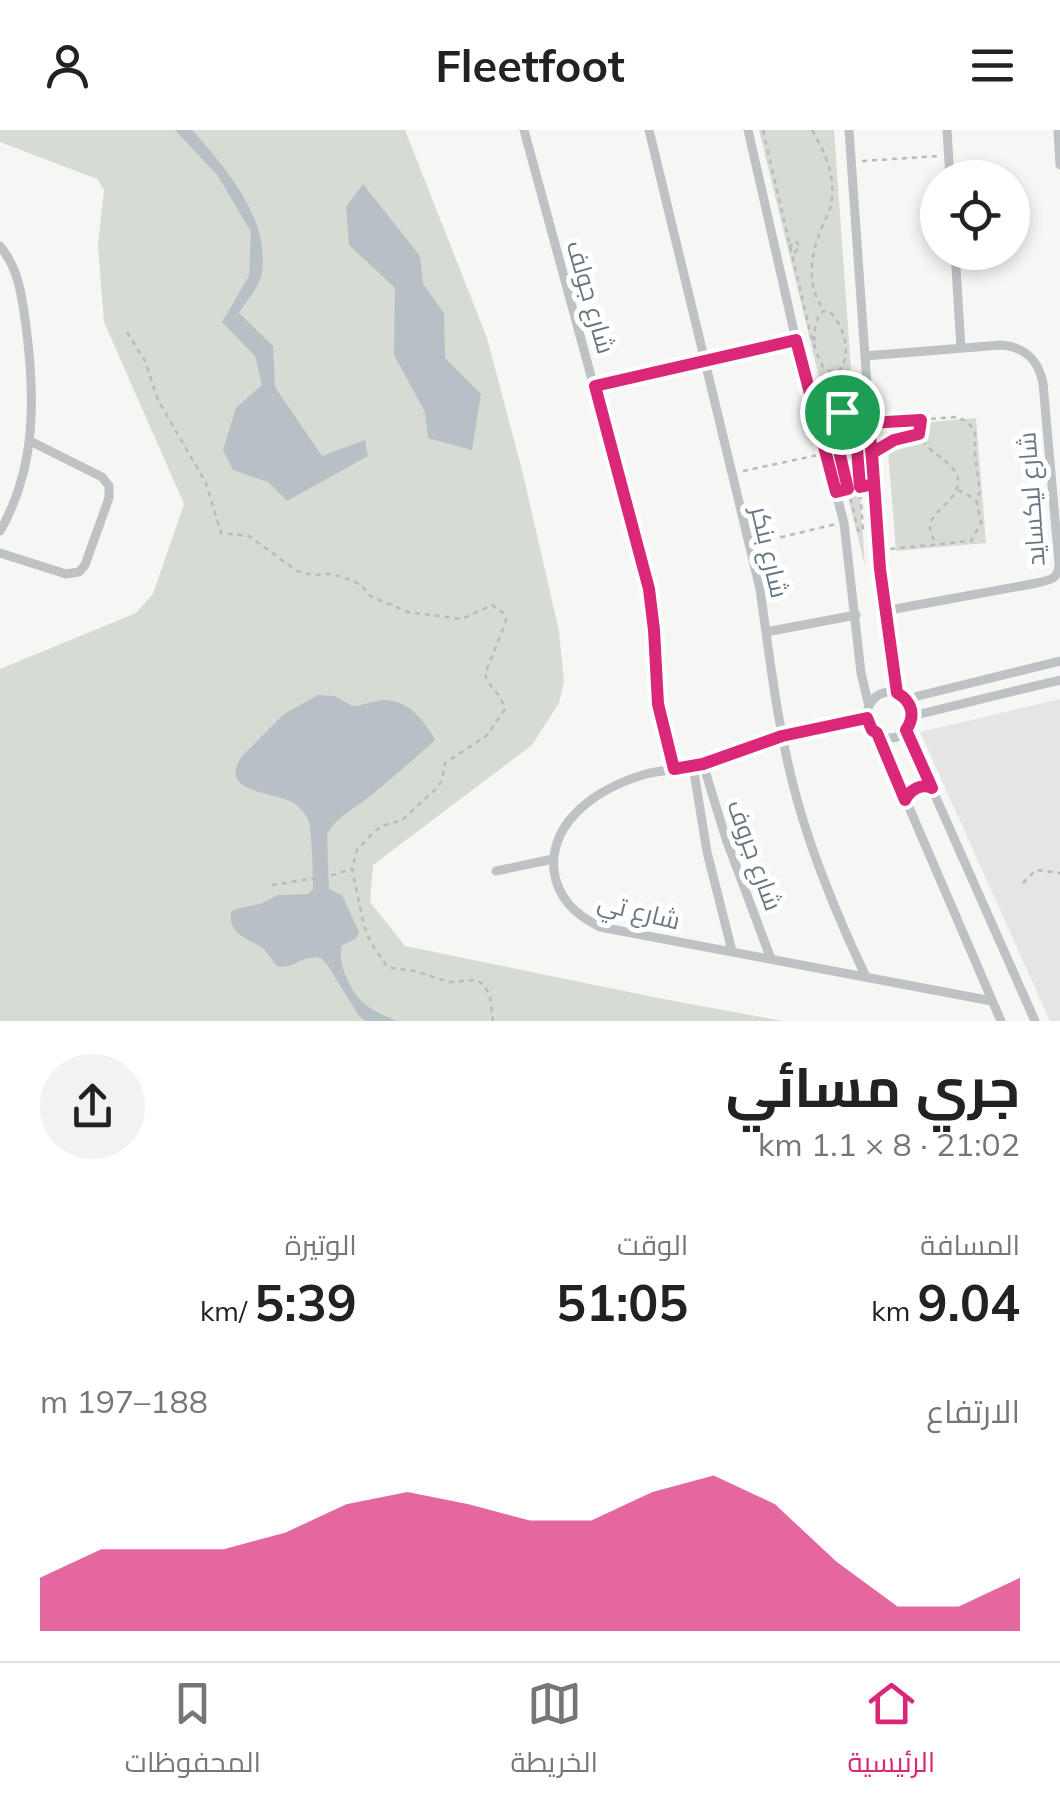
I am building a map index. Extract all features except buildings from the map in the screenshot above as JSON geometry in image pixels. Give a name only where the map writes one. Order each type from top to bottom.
[{"type":"street","name":"شارع جولف","points":[[524,130],[649,589],[658,704],[674,769]]},
{"type":"street","name":"شارع بنكر","points":[[649,130],[760,588],[782,736],[797,799],[827,889],[866,976]]},
{"type":"street","points":[[748,130],[796,340],[844,523],[867,718],[872,730],[889,737],[906,730],[912,716],[911,706],[902,696],[884,611],[848,130]]},
{"type":"street","points":[[946,130],[948,160]]},
{"type":"street","points":[[1058,130],[1060,166]]},
{"type":"street","points":[[0,246],[18,278],[32,386],[30,441],[22,479],[0,530]]},
{"type":"street","points":[[956,270],[962,348]]},
{"type":"street","points":[[595,386],[796,340]]},
{"type":"street","name":"شارع ليكسايد","points":[[864,356],[1002,345],[1025,351],[1034,360],[1040,370],[1059,572],[1054,579],[1037,584],[884,611]]},
{"type":"street","points":[[0,553],[66,574],[79,572],[109,498],[102,477],[30,441]]},
{"type":"street","points":[[836,492],[874,484]]},
{"type":"street","points":[[0,498],[14,503]]},
{"type":"street","points":[[766,632],[856,614]]},
{"type":"street","points":[[868,706],[883,693],[902,696],[943,692],[1060,661]]},
{"type":"street","points":[[912,716],[1060,680]]},
{"type":"street","points":[[943,692],[946,707]]},
{"type":"street","points":[[496,871],[553,859],[569,818],[623,783],[646,774],[698,765],[782,736],[867,718]]},
{"type":"street","points":[[906,730],[1035,1021]]},
{"type":"street","points":[[877,733],[1002,1021]]},
{"type":"street","name":"شارع جروف","points":[[698,765],[707,852],[732,952]]},
{"type":"street","name":"شارع جروف","points":[[698,765],[771,958]]},
{"type":"street","points":[[905,800],[917,788],[932,788]]},
{"type":"street","name":"شارع تي","points":[[553,859],[556,881],[565,901],[580,916],[600,927],[992,1001]]},
{"type":"path","points":[[763,130],[811,336],[823,367],[836,375],[842,412]]},
{"type":"path","points":[[812,130],[828,161],[832,184],[830,210],[815,245],[812,288],[824,311],[834,315],[845,338],[846,356],[836,375]]},
{"type":"path","points":[[851,161],[948,155]]},
{"type":"path","points":[[817,353],[814,328],[824,311]]},
{"type":"path","points":[[126,332],[145,362],[158,400],[206,484],[222,533],[249,536],[297,571],[352,580],[370,596],[408,612],[462,619],[492,605],[506,620],[486,674],[504,704],[496,724],[486,736],[446,762],[442,780],[416,809],[402,820],[382,826],[360,846],[352,869],[364,926],[386,964],[448,982],[477,980],[490,996],[493,1021]]},
{"type":"path","points":[[842,412],[833,425],[854,488],[861,532],[858,530],[854,488],[855,424],[851,415],[842,412]]},
{"type":"path","points":[[869,423],[957,417],[973,426],[980,492],[976,499],[981,517],[979,530],[971,541],[878,550]]},
{"type":"path","points":[[921,420],[919,434],[924,442],[959,480],[957,490],[930,523],[930,535],[937,544]]},
{"type":"path","points":[[872,453],[894,440],[919,434]]},
{"type":"path","points":[[731,473],[827,453]]},
{"type":"path","points":[[957,490],[976,499]]},
{"type":"path","points":[[750,544],[844,523]]},
{"type":"path","points":[[272,885],[352,869]]},
{"type":"path","points":[[1023,883],[1036,870],[1060,872]]},
{"type":"shaded area","points":[[0,130],[405,130],[487,338],[559,631],[564,681],[559,703],[532,745],[373,865],[370,902],[405,946],[783,1021],[0,1021],[0,669],[136,613],[153,594],[184,504],[104,322],[98,245],[104,190],[97,179],[0,142]]},
{"type":"shaded area","points":[[175,130],[192,130],[231,177],[252,214],[263,252],[262,272],[239,313],[273,346],[275,387],[322,456],[365,440],[368,456],[287,501],[268,482],[233,470],[223,450],[236,408],[262,385],[255,356],[222,322],[249,276],[251,232],[218,176]]},
{"type":"shaded area","points":[[759,130],[834,130],[865,566]]},
{"type":"shaded area","points":[[363,184],[420,256],[423,284],[444,313],[445,358],[481,394],[472,450],[428,438],[425,412],[394,355],[395,288],[349,245],[346,207]]},
{"type":"shaded area","points":[[976,418],[986,543],[896,551],[886,426]]},
{"type":"shaded area","points":[[318,695],[335,696],[352,706],[385,700],[402,704],[435,739],[340,818],[327,835],[329,889],[342,895],[359,932],[355,939],[342,945],[341,960],[347,978],[366,1005],[396,1021],[365,1021],[359,1016],[321,958],[277,966],[263,949],[232,925],[231,912],[236,909],[278,895],[308,894],[313,889],[308,819],[292,802],[241,784],[236,768],[242,756],[284,714]]},
{"type":"shaded area","points":[[1060,699],[1060,1021],[1050,1021],[920,732]]},
{"type":"route","points":[[796,340],[836,492],[848,489],[833,425],[842,412],[848,412],[855,424],[860,487],[874,484],[869,423],[921,420],[919,434],[894,440],[872,453],[884,611],[897,693],[911,706],[912,716],[906,730],[932,788],[917,788],[905,800],[867,718],[782,736],[703,764],[674,769],[658,704],[649,589],[595,386],[796,340]]}]
